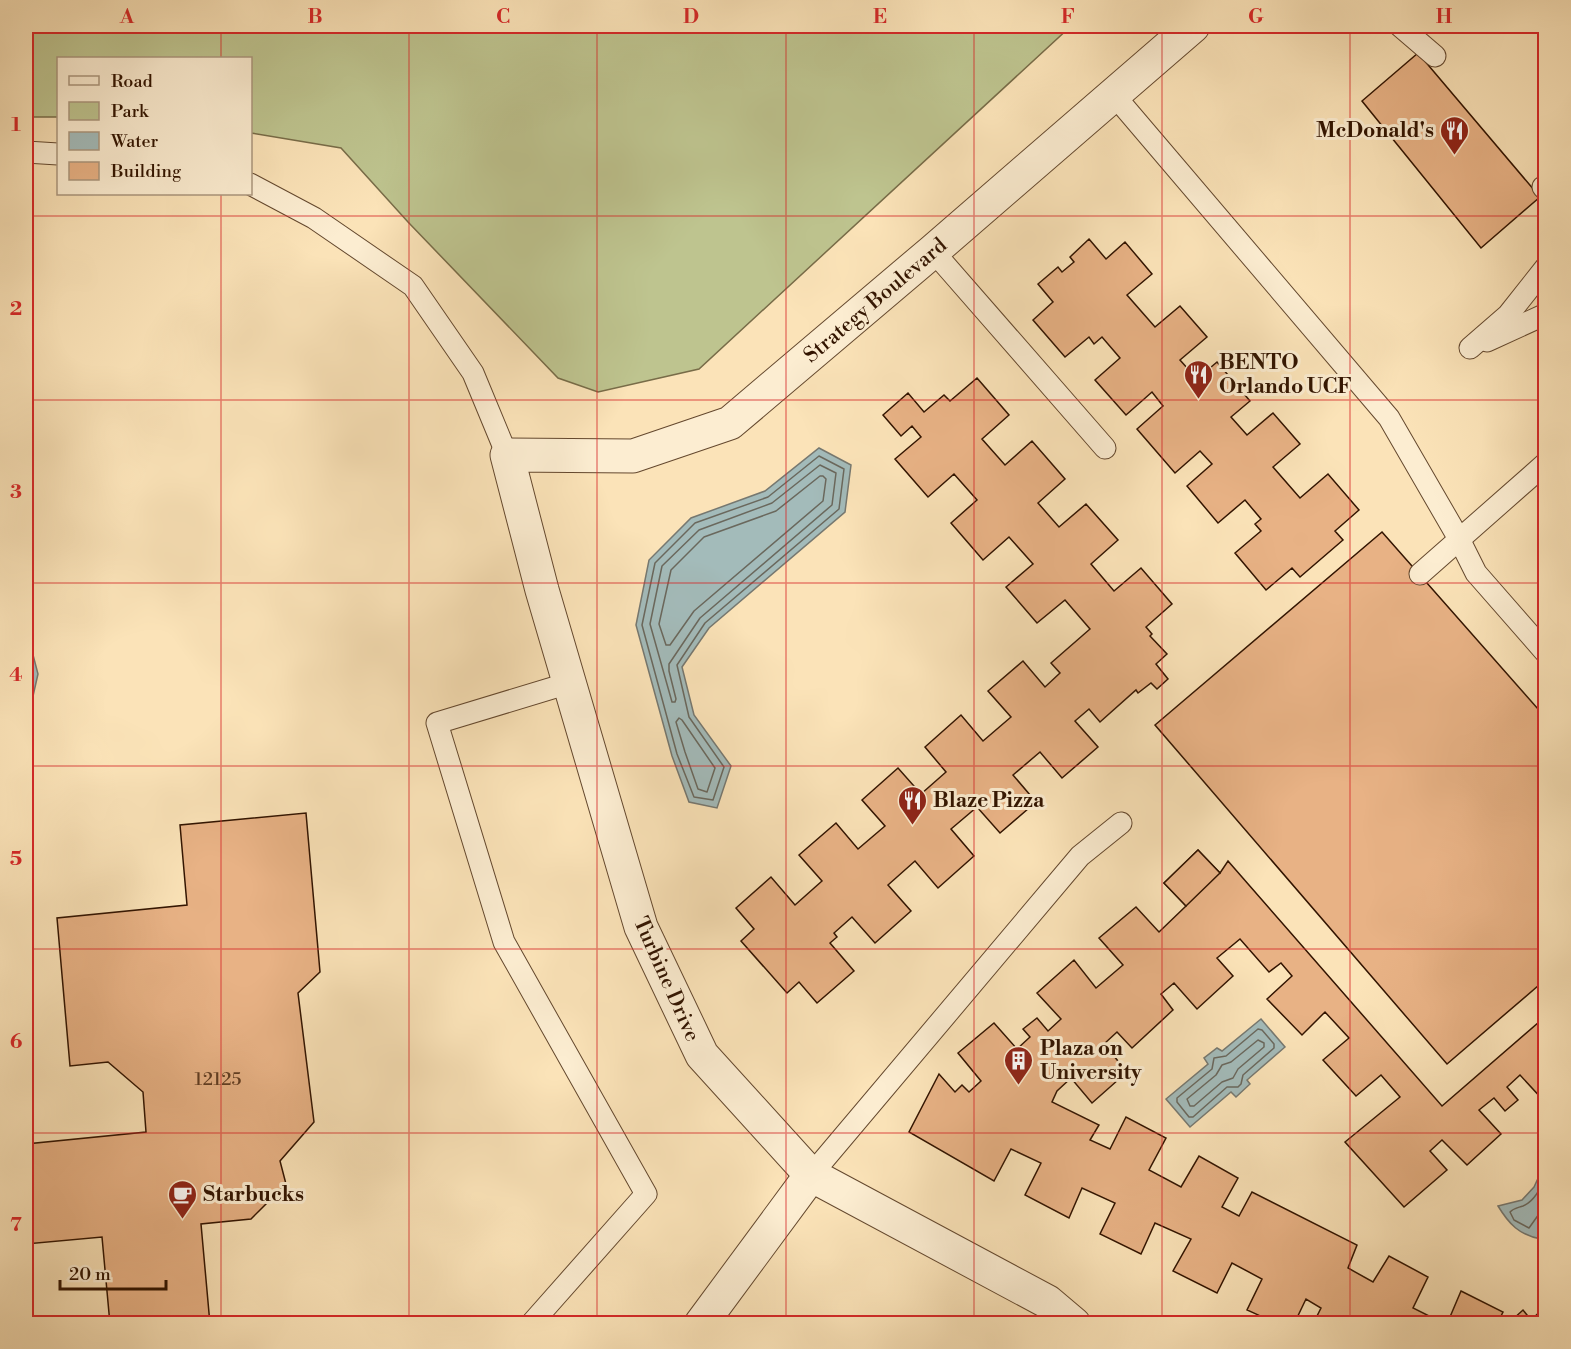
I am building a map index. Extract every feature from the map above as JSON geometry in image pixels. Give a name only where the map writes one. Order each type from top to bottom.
[{"type":"street","name":"Strategy Boulevard","points":[[507,455],[633,456],[730,423],[1193,26]]},
{"type":"street","name":"Turbine Drive","points":[[507,455],[542,590],[641,927],[702,1055],[811,1175],[1048,1302],[1074,1323]]},
{"type":"street","points":[[701,1323],[811,1175]]},
{"type":"lane","points":[[1400,26],[1434,56]]},
{"type":"lane","points":[[1114,95],[1394,425],[1476,573],[1545,652]]},
{"type":"lane","points":[[26,152],[57,154]]},
{"type":"lane","points":[[252,185],[314,218],[413,286],[473,373],[507,455]]},
{"type":"lane","points":[[933,251],[1105,448]]},
{"type":"lane","points":[[1545,267],[1508,315],[1470,348],[1545,314]]},
{"type":"lane","points":[[1420,574],[1545,463]]},
{"type":"lane","points":[[531,1323],[646,1194],[504,942],[437,723],[569,684]]},
{"type":"lane","points":[[811,1175],[1080,856],[1121,823]]},
{"type":"green space","points":[[26,26],[1071,26],[699,369],[598,392],[558,378],[408,222],[341,148],[252,133],[252,57],[57,57],[57,117],[26,117]]},
{"type":"water","points":[[819,448],[851,465],[845,512],[709,628],[682,667],[694,715],[731,766],[717,808],[689,802],[672,756],[636,625],[649,560],[691,518],[765,491]]},
{"type":"water","points":[[26,628],[38,674],[26,727]]},
{"type":"water","points":[[1261,1019],[1285,1047],[1247,1080],[1250,1084],[1236,1097],[1231,1092],[1190,1127],[1166,1099],[1208,1064],[1204,1058],[1217,1048],[1222,1051]]},
{"type":"water","points":[[1545,1150],[1545,1214],[1538,1226],[1541,1239],[1515,1228],[1498,1206],[1522,1200],[1534,1187],[1540,1174],[1538,1162]]},
{"type":"building","points":[[1418,53],[1540,197],[1481,248],[1362,101]]},
{"type":"building","points":[[1089,239],[1106,259],[1125,242],[1152,274],[1127,295],[1155,327],[1180,306],[1207,337],[1180,360],[1197,379],[1217,362],[1250,401],[1231,417],[1247,435],[1273,413],[1300,444],[1273,467],[1300,498],[1328,474],[1359,510],[1335,531],[1343,540],[1300,577],[1292,568],[1266,590],[1235,553],[1261,531],[1255,524],[1261,519],[1245,500],[1218,523],[1187,486],[1212,464],[1200,451],[1175,473],[1137,429],[1163,406],[1152,392],[1126,415],[1095,380],[1120,358],[1102,337],[1094,344],[1089,337],[1065,357],[1033,320],[1053,302],[1038,284],[1058,267],[1062,272],[1074,262],[1070,257]]},
{"type":"building","points":[[977,378],[1009,415],[982,439],[1005,465],[1032,441],[1065,479],[1038,503],[1059,527],[1086,504],[1118,540],[1091,564],[1114,591],[1141,568],[1172,604],[1146,627],[1152,634],[1150,636],[1167,654],[1156,664],[1168,679],[1157,689],[1151,683],[1138,693],[1136,690],[1100,722],[1089,709],[1075,721],[1098,747],[1062,778],[1040,752],[1013,775],[1036,802],[1000,833],[977,807],[951,829],[974,856],[938,888],[915,861],[888,885],[911,911],[875,943],[852,917],[834,933],[837,937],[830,943],[854,971],[817,1003],[799,982],[787,993],[741,941],[754,929],[736,908],[771,877],[795,905],[822,881],[799,855],[836,823],[858,849],[885,826],[862,800],[898,768],[921,794],[946,772],[925,747],[961,715],[983,741],[1011,717],[988,691],[1023,661],[1045,687],[1060,673],[1051,663],[1090,629],[1065,600],[1037,623],[1006,587],[1033,564],[1009,537],[983,560],[951,523],[977,500],[954,474],[928,497],[895,459],[921,437],[912,426],[901,436],[883,415],[908,393],[924,412],[944,395],[950,401]]},
{"type":"building","points":[[1382,532],[1546,718],[1546,979],[1447,1064],[1155,725]]},
{"type":"building","points":[[1546,606],[1546,621],[1538,613]]},
{"type":"building","points":[[306,813],[320,972],[298,993],[314,1122],[280,1161],[286,1184],[251,1219],[201,1224],[210,1324],[110,1324],[102,1237],[26,1244],[26,1144],[146,1132],[143,1092],[108,1062],[70,1066],[57,918],[187,905],[180,825]]},
{"type":"building","name":"Plaza on University","points":[[1198,850],[1220,873],[1228,861],[1442,1106],[1546,1016],[1546,1100],[1544,1101],[1520,1075],[1507,1087],[1518,1100],[1505,1111],[1494,1098],[1479,1110],[1501,1134],[1467,1165],[1442,1140],[1430,1151],[1447,1170],[1404,1207],[1345,1142],[1400,1097],[1381,1075],[1356,1096],[1323,1060],[1349,1038],[1325,1012],[1302,1035],[1267,999],[1292,976],[1281,963],[1269,972],[1240,939],[1217,958],[1233,976],[1197,1009],[1174,983],[1161,994],[1173,1010],[1132,1048],[1117,1032],[1104,1044],[1127,1072],[1092,1103],[1071,1078],[1057,1091],[1052,1102],[1099,1125],[1090,1140],[1110,1149],[1126,1117],[1166,1138],[1149,1170],[1181,1187],[1199,1156],[1238,1178],[1222,1207],[1239,1216],[1252,1192],[1357,1245],[1348,1268],[1373,1282],[1389,1256],[1428,1277],[1413,1308],[1445,1324],[1348,1324],[1340,1319],[1337,1324],[1313,1324],[1321,1308],[1306,1299],[1294,1324],[1278,1324],[1247,1310],[1262,1279],[1232,1263],[1217,1293],[1173,1271],[1191,1239],[1155,1223],[1141,1254],[1100,1234],[1115,1203],[1082,1188],[1069,1218],[1025,1195],[1041,1163],[1011,1149],[994,1181],[909,1132],[939,1074],[955,1092],[962,1085],[969,1092],[981,1081],[958,1053],[994,1023],[1017,1049],[1030,1037],[1023,1029],[1037,1018],[1048,1031],[1061,1019],[1037,993],[1074,960],[1096,988],[1123,965],[1099,938],[1136,907],[1159,932],[1186,906],[1164,883]]},
{"type":"building","points":[[1198,850],[1220,873],[1186,906],[1164,883]]},
{"type":"building","points":[[1461,1291],[1503,1312],[1497,1324],[1447,1324]]},
{"type":"building","points":[[1546,1306],[1546,1324],[1516,1324],[1512,1320],[1523,1310],[1531,1320]]},
{"type":"place","name":"McDonald's","points":[[1455,156]]},
{"type":"place","name":"BENTO Orlando UCF","points":[[1198,400]]},
{"type":"place","name":"Blaze Pizza","points":[[912,826]]},
{"type":"place","name":"Plaza on University","points":[[1019,1086]]},
{"type":"place","name":"Starbucks","points":[[182,1220]]}]
